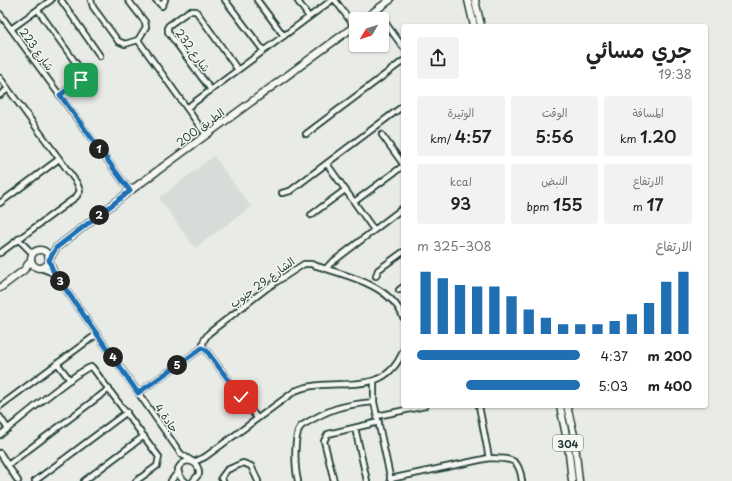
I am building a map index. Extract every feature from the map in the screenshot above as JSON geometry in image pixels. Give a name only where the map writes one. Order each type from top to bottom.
[{"type":"main road","points":[[373,12],[390,0]]},
{"type":"main road","points":[[468,0],[474,24]]},
{"type":"main road","points":[[475,0],[481,24]]},
{"type":"main road","name":"الطريق 200","points":[[49,260],[56,248],[130,191],[349,30]]},
{"type":"main road","points":[[0,288],[24,270],[32,257],[41,250],[56,248]]},
{"type":"main road","points":[[24,270],[46,266],[49,260],[47,254],[41,250]]},
{"type":"main road","points":[[32,257],[39,268]]},
{"type":"main road","name":"304","points":[[560,408],[568,445],[572,481]]},
{"type":"main road","name":"304","points":[[568,408],[578,460],[580,481]]},
{"type":"street","points":[[11,29],[51,0]]},
{"type":"street","points":[[61,0],[100,56]]},
{"type":"street","points":[[91,0],[93,6],[120,42],[125,44],[138,40],[146,30],[146,26],[128,0]]},
{"type":"street","points":[[156,0],[162,6],[165,0]]},
{"type":"street","points":[[225,0],[264,50]]},
{"type":"street","points":[[257,0],[284,36]]},
{"type":"street","points":[[297,0],[309,17]]},
{"type":"street","points":[[188,107],[333,0],[349,19]]},
{"type":"street","points":[[38,10],[83,71],[82,79],[60,95]]},
{"type":"street","points":[[376,10],[401,44]]},
{"type":"street","name":"شارع 232","points":[[211,90],[168,32],[168,26],[189,11],[196,12],[238,70]]},
{"type":"street","name":"شارع 223","points":[[0,14],[130,191]]},
{"type":"street","points":[[138,40],[188,107],[206,135]]},
{"type":"street","points":[[306,134],[401,63]]},
{"type":"street","points":[[0,78],[77,183],[80,191],[76,197],[0,253]]},
{"type":"street","points":[[0,95],[8,89]]},
{"type":"street","points":[[282,193],[290,191],[401,108]]},
{"type":"street","points":[[382,135],[401,162]]},
{"type":"street","points":[[0,203],[59,159]]},
{"type":"street","points":[[327,164],[374,230]]},
{"type":"street","points":[[354,202],[401,167]]},
{"type":"street","points":[[311,215],[345,190]]},
{"type":"street","points":[[330,271],[335,260],[401,210]]},
{"type":"street","points":[[18,239],[32,257]]},
{"type":"street","points":[[376,276],[378,270],[401,253]]},
{"type":"street","name":"جادة 4","points":[[49,260],[55,274],[138,393],[182,454],[199,468]]},
{"type":"street","name":"الشارع 29 جنوب","points":[[202,348],[204,340],[209,333],[300,265],[311,264],[378,289],[390,297],[401,308]]},
{"type":"street","points":[[39,268],[55,274]]},
{"type":"street","points":[[0,406],[97,334]]},
{"type":"street","points":[[138,393],[202,348],[206,350],[258,418]]},
{"type":"street","points":[[182,463],[193,462],[205,457],[295,391],[307,387],[374,382],[395,366],[401,355]]},
{"type":"street","points":[[57,363],[70,380]]},
{"type":"street","points":[[0,435],[70,380],[91,366],[127,412],[160,460],[157,466],[136,481]]},
{"type":"street","points":[[372,393],[374,382]]},
{"type":"street","points":[[366,383],[372,393],[378,416],[391,480],[489,458],[508,458],[514,461],[520,468],[522,481]]},
{"type":"street","points":[[8,465],[109,389]]},
{"type":"street","points":[[298,481],[295,469],[298,429],[329,410],[343,406],[374,402]]},
{"type":"street","points":[[378,416],[416,408]]},
{"type":"street","points":[[479,408],[489,458]]},
{"type":"street","points":[[35,481],[127,412]]},
{"type":"street","points":[[0,417],[8,429]]},
{"type":"street","points":[[334,481],[324,441],[326,436],[379,422]]},
{"type":"street","points":[[355,428],[367,481]]},
{"type":"street","points":[[84,481],[144,436]]},
{"type":"street","points":[[0,452],[18,481]]},
{"type":"street","points":[[171,481],[178,472],[182,463],[182,454]]},
{"type":"street","points":[[193,481],[197,479],[199,468],[205,457]]},
{"type":"street","points":[[223,481],[221,478],[223,473],[243,463],[251,466],[258,481]]},
{"type":"street","points":[[171,481],[183,480],[178,472]]},
{"type":"shaded area","points":[[214,156],[251,207],[195,248],[159,198]]},
{"type":"route","points":[[81,80],[60,95],[130,191],[56,248],[49,260],[53,271],[138,393],[202,348],[206,350],[241,397]]}]
